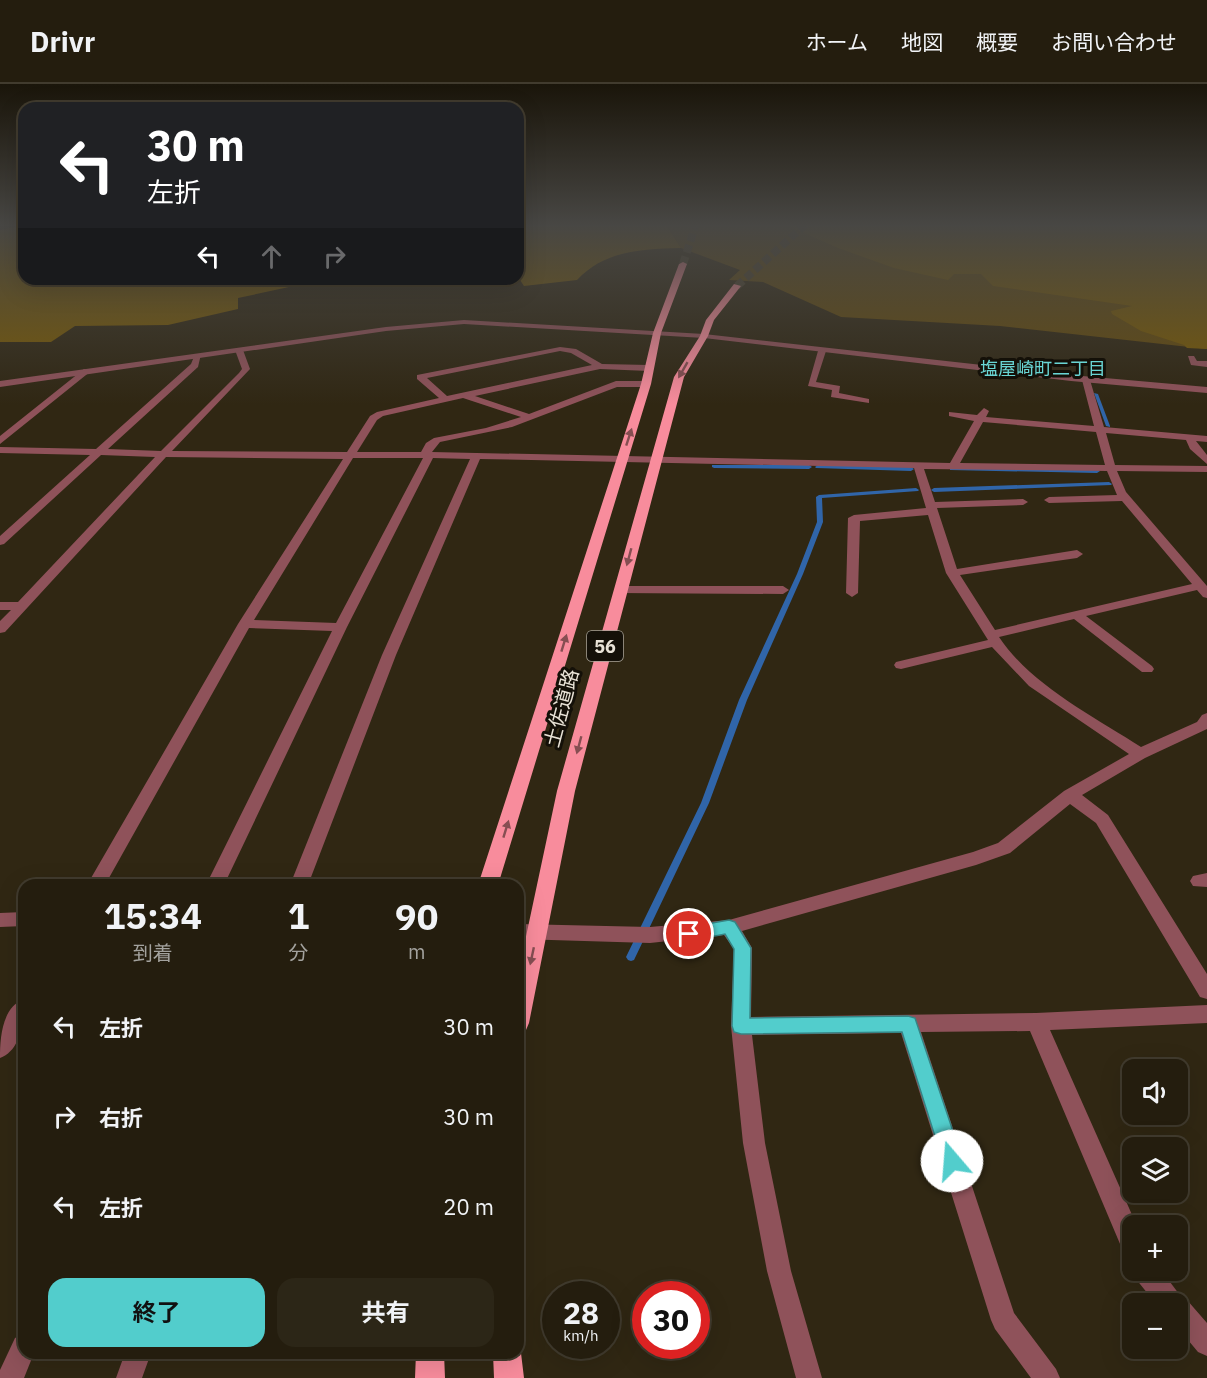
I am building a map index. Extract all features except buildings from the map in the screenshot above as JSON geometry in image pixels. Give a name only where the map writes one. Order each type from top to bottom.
[{"type":"highway","name":"土佐道路","points":[[490,879],[646,384],[657,333],[675,284]]},
{"type":"highway","name":"土佐道路","points":[[524,962],[527,932],[678,377],[704,336],[710,320],[737,286]]},
{"type":"highway","points":[[430,1359],[430,1378]]},
{"type":"highway","points":[[507,1359],[509,1378]]},
{"type":"street","points":[[0,384],[386,329],[464,322],[704,336],[1086,380],[1207,390]]},
{"type":"street","points":[[445,399],[420,377],[560,349],[573,351],[600,366]]},
{"type":"street","points":[[0,629],[165,452],[242,375],[246,369],[239,350]]},
{"type":"street","points":[[822,351],[811,384],[837,388],[834,395],[866,401]]},
{"type":"street","points":[[0,542],[195,365],[198,356]]},
{"type":"street","points":[[1191,358],[1194,363],[1207,364]]},
{"type":"street","points":[[99,879],[245,624],[373,418],[380,414],[445,399],[600,366],[649,368]]},
{"type":"street","points":[[0,441],[87,371]]},
{"type":"street","points":[[901,665],[1076,615],[1203,590],[1125,498],[1111,468],[1086,380]]},
{"type":"street","points":[[218,879],[340,627],[428,455],[430,445],[437,440],[487,432],[616,384],[646,384]]},
{"type":"street","points":[[465,395],[529,417]]},
{"type":"street","points":[[952,414],[982,415],[1101,431],[1207,440]]},
{"type":"street","points":[[953,466],[982,415]]},
{"type":"street","points":[[1190,438],[1194,447],[1207,461]]},
{"type":"street","points":[[0,450],[1207,469]]},
{"type":"street","points":[[301,879],[389,655],[476,456]]},
{"type":"street","points":[[918,465],[952,573],[993,638],[1034,683],[1140,754]]},
{"type":"street","points":[[1049,500],[1125,498]]},
{"type":"street","points":[[852,593],[854,518],[932,508],[1023,502]]},
{"type":"street","points":[[952,573],[1077,554]]},
{"type":"street","points":[[620,590],[783,591]]},
{"type":"street","points":[[0,606],[21,606]]},
{"type":"street","points":[[1076,615],[1147,669]]},
{"type":"street","points":[[245,624],[340,627]]},
{"type":"street","points":[[527,932],[637,936],[689,934],[729,927],[976,858],[1004,848],[1070,795],[1140,754],[1202,725],[1207,718]]},
{"type":"street","points":[[1070,795],[1102,819],[1207,991]]},
{"type":"street","points":[[0,920],[18,920]]},
{"type":"street","points":[[729,927],[742,948],[741,1026],[756,1154],[779,1271],[809,1378]]},
{"type":"street","points":[[741,1026],[1035,1022],[1207,1014]]},
{"type":"street","points":[[0,1048],[18,1018]]},
{"type":"street","points":[[1035,1022],[1122,1219]]},
{"type":"street","points":[[908,1024],[1004,1320],[1047,1378]]},
{"type":"street","points":[[1154,1281],[1163,1293]]},
{"type":"street","points":[[1188,1321],[1207,1343]]},
{"type":"street","points":[[10,1378],[19,1359]]},
{"type":"street","points":[[129,1378],[136,1359]]},
{"type":"shaded area","points":[[0,284],[298,285],[238,298],[238,309],[168,325],[75,326],[51,342],[0,342]]},
{"type":"shaded area","points":[[768,284],[1207,284],[1207,349],[1000,326],[841,317]]},
{"type":"shaded area","points":[[991,284],[1207,284],[1207,349],[1187,348],[1141,331],[1112,314],[1111,311],[1132,306]]},
{"type":"waterway","points":[[1096,394],[1108,426]]},
{"type":"waterway","points":[[714,466],[809,467]]},
{"type":"waterway","points":[[818,467],[911,469]]},
{"type":"waterway","points":[[952,469],[1097,471]]},
{"type":"waterway","points":[[934,490],[1109,484]]},
{"type":"waterway","points":[[631,957],[705,803],[743,700],[800,574],[820,522],[819,497],[916,490]]},
{"type":"district","name":"塩屋崎町二丁目","points":[[1043,368]]},
{"type":"route","points":[[689,934],[729,927],[742,948],[741,1026],[908,1024],[952,1161]]}]
